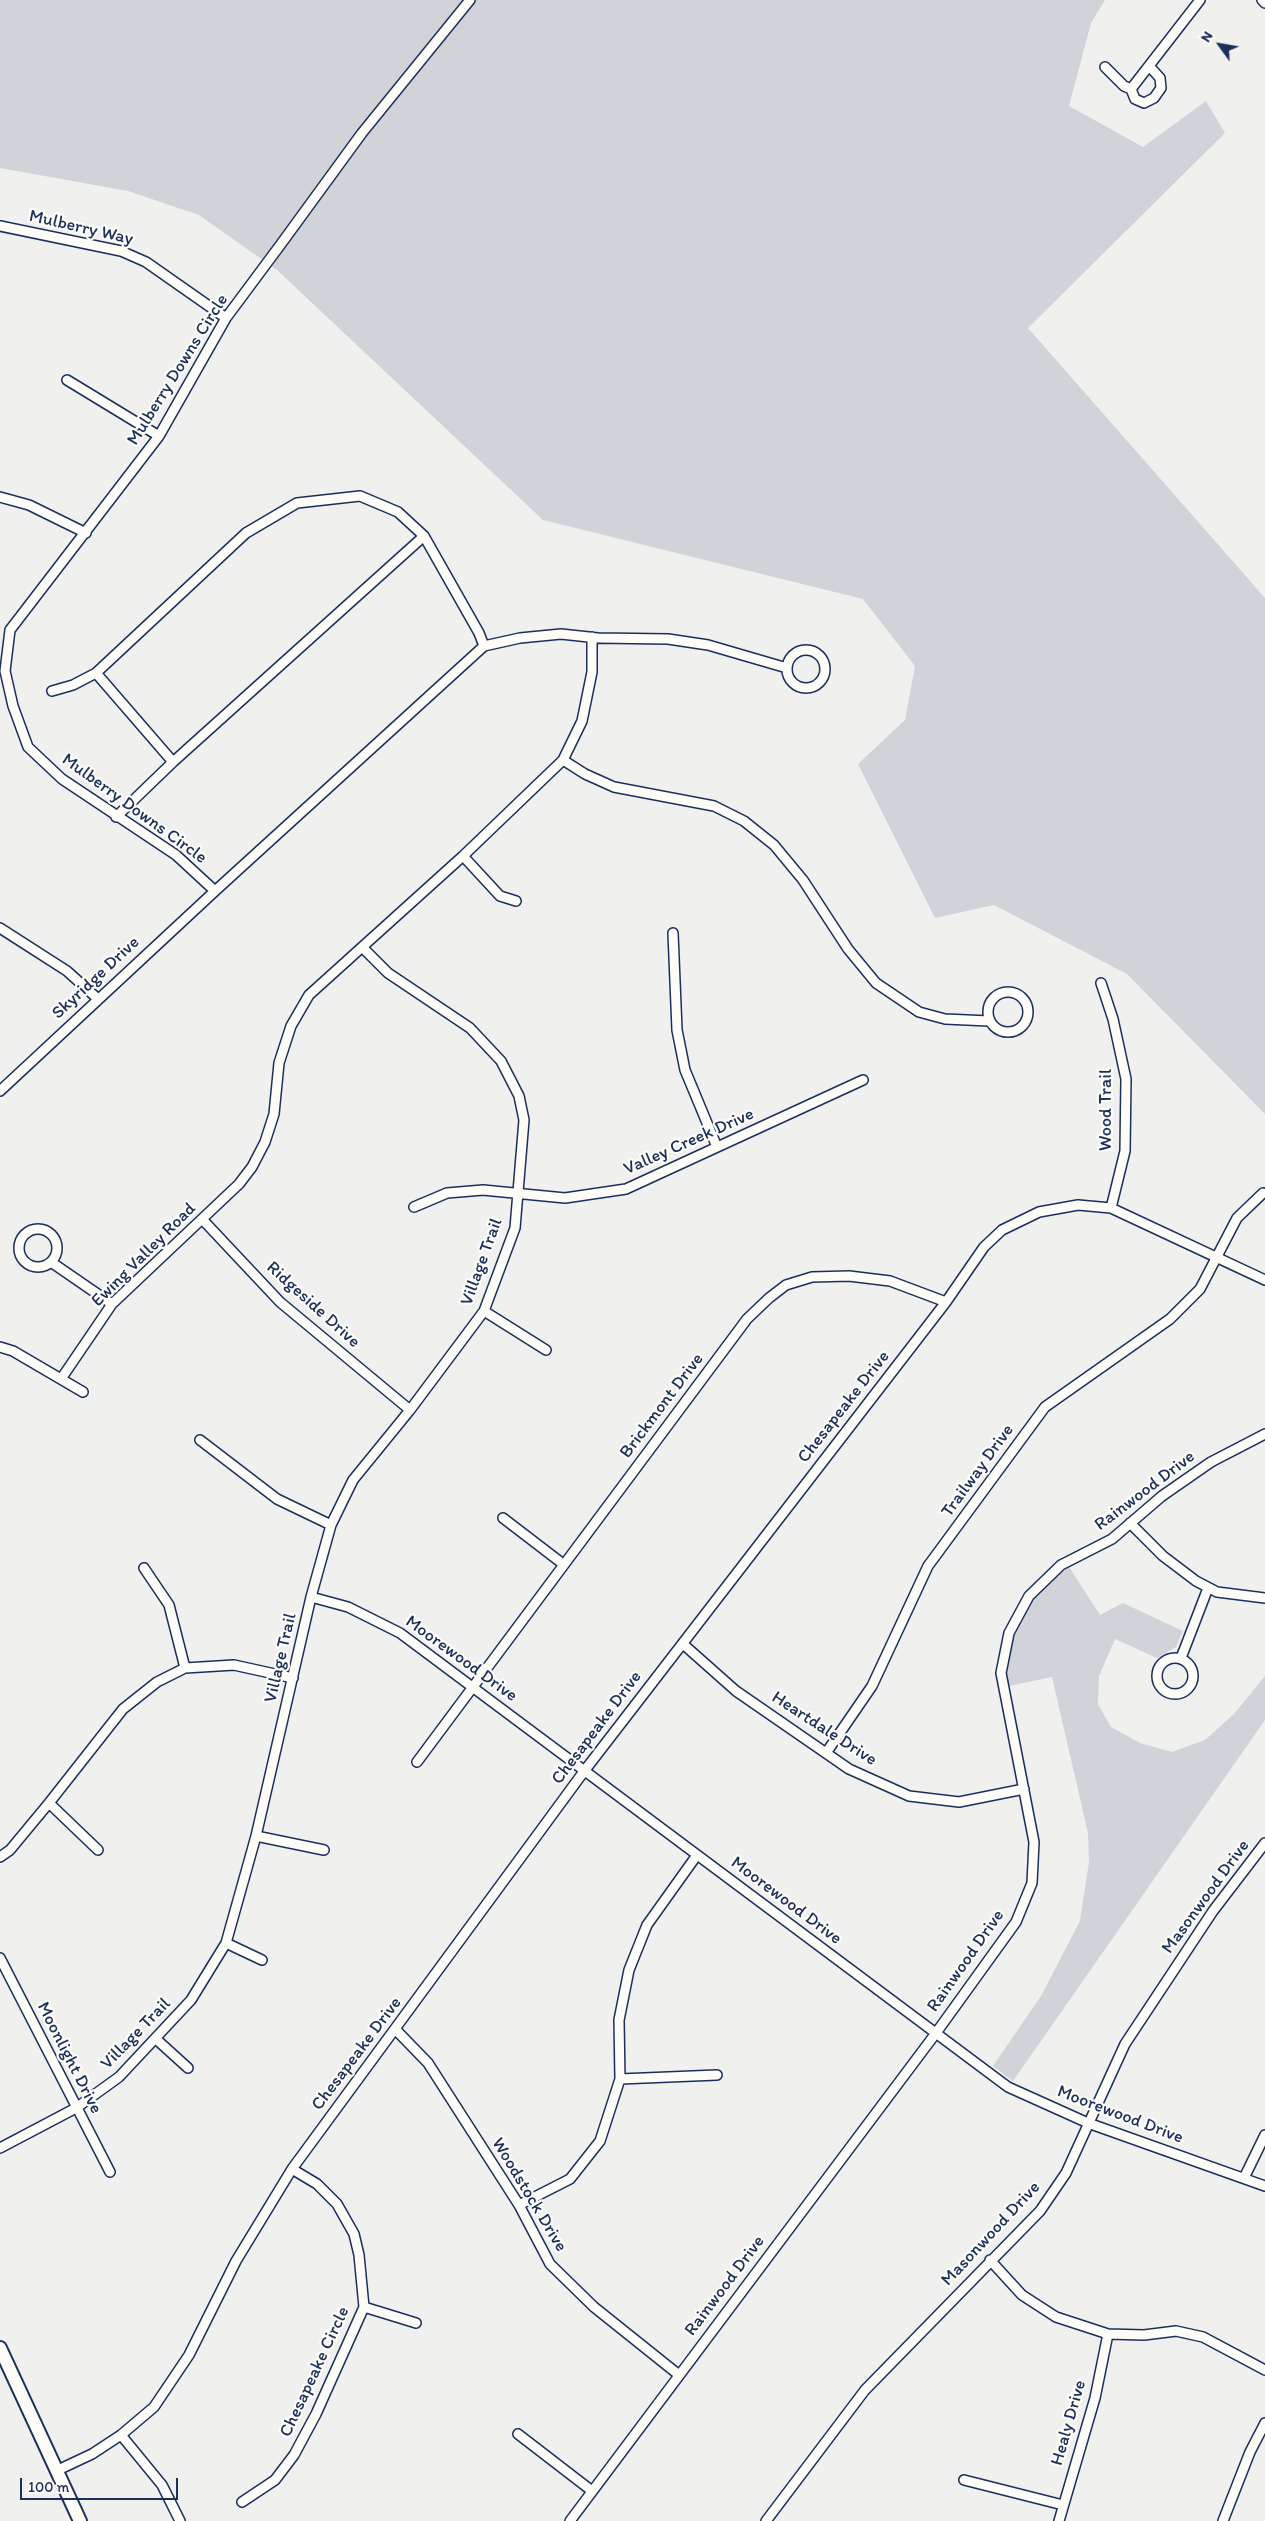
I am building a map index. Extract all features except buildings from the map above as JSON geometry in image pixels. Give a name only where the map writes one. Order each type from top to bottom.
[{"type":"main road","points":[[0,2348],[80,2521]]},
{"type":"street","name":"Mulberry Downs Circle","points":[[215,891],[176,856],[62,779],[28,747],[12,706],[5,671],[10,630],[159,436],[226,318],[362,133],[470,0]]},
{"type":"street","points":[[1131,89],[1150,67],[1200,0]]},
{"type":"street","points":[[1105,67],[1124,86],[1131,89],[1135,99],[1144,103],[1154,98],[1160,88],[1160,78],[1150,67]]},
{"type":"street","name":"Mulberry Way","points":[[0,226],[121,251],[146,262],[226,318]]},
{"type":"street","points":[[67,380],[159,436]]},
{"type":"street","points":[[52,691],[73,685],[96,673],[246,533],[297,503],[360,496],[398,512],[424,536],[479,633],[484,646]]},
{"type":"street","points":[[0,497],[29,505],[86,532]]},
{"type":"street","points":[[116,817],[173,762],[424,536]]},
{"type":"street","points":[[0,628],[10,630]]},
{"type":"street","points":[[215,891],[484,646],[520,638],[561,634],[592,638],[668,639],[708,645],[786,668]]},
{"type":"street","points":[[592,638],[592,672],[582,721],[563,760],[585,774],[614,787],[714,806],[744,821],[774,845],[803,880],[848,948],[876,984],[919,1012],[952,1020],[990,1021],[999,1030],[1012,1032],[1018,1030],[1027,1019],[1027,1006],[1024,1000],[1013,993],[1000,993],[990,1002],[988,1015],[990,1021]]},
{"type":"street","points":[[803,649],[810,650],[821,656],[825,669],[821,680],[811,687],[805,688],[794,684],[786,668],[791,656],[803,649]]},
{"type":"street","points":[[96,673],[173,762]]},
{"type":"street","name":"Ewing Valley Road","points":[[61,1379],[112,1304],[239,1184],[265,1142],[274,1114],[280,1062],[291,1026],[310,995],[363,948],[563,760]]},
{"type":"street","points":[[462,856],[500,896],[516,901]]},
{"type":"street","name":"Skyridge Drive","points":[[0,1090],[215,891]]},
{"type":"street","points":[[0,928],[67,971],[98,999]]},
{"type":"street","points":[[673,934],[677,1030],[685,1070],[717,1147]]},
{"type":"street","name":"Village Trail","points":[[0,2148],[76,2108],[119,2077],[191,2000],[226,1943],[256,1836],[311,1598],[331,1525],[352,1480],[410,1410],[484,1311],[515,1228],[524,1120],[519,1096],[501,1061],[470,1028],[388,973],[363,948]]},
{"type":"street","name":"Wood Trail","points":[[1101,982],[1113,1019],[1126,1079],[1125,1151],[1111,1208]]},
{"type":"street","name":"Valley Creek Drive","points":[[414,1206],[447,1193],[483,1190],[565,1198],[626,1189],[863,1080]]},
{"type":"street","name":"Trailway Drive","points":[[826,1753],[872,1686],[928,1566],[1045,1407],[1170,1319],[1200,1289],[1237,1218],[1263,1193]]},
{"type":"street","name":"Chesapeake Drive","points":[[58,2470],[92,2454],[121,2436],[154,2406],[189,2355],[236,2261],[292,2169],[396,2030],[585,1770],[946,1302],[984,1247],[1002,1230],[1039,1212],[1059,1206],[1078,1205],[1111,1208],[1265,1280]]},
{"type":"street","name":"Ridgeside Drive","points":[[202,1219],[280,1302],[410,1410]]},
{"type":"street","points":[[40,1229],[51,1235],[57,1246],[55,1257],[51,1262],[46,1266],[34,1267],[24,1261],[19,1250],[20,1244],[27,1233],[40,1229]]},
{"type":"street","points":[[51,1262],[112,1304]]},
{"type":"street","name":"Brickmont Drive","points":[[417,1762],[563,1564],[748,1319],[769,1298],[786,1285],[812,1277],[849,1276],[890,1281],[946,1302]]},
{"type":"street","points":[[484,1311],[546,1350]]},
{"type":"street","points":[[0,1347],[13,1351],[84,1392]]},
{"type":"street","name":"Rainwood Drive","points":[[570,2521],[936,2033],[1016,1922],[1032,1883],[1034,1842],[1001,1673],[1009,1633],[1029,1596],[1061,1565],[1112,1539],[1162,1496],[1211,1462],[1265,1434]]},
{"type":"street","points":[[200,1440],[278,1499],[331,1525]]},
{"type":"street","points":[[503,1518],[563,1564]]},
{"type":"street","points":[[1130,1523],[1163,1556],[1196,1582],[1217,1592],[1265,1598]]},
{"type":"street","points":[[144,1568],[169,1605],[185,1668]]},
{"type":"street","points":[[1181,1658],[1208,1588]]},
{"type":"street","name":"Moorewood Drive","points":[[311,1598],[348,1607],[400,1633],[1008,2087],[1088,2123],[1265,2186]]},
{"type":"street","name":"Heartdale Drive","points":[[683,1644],[736,1691],[849,1769],[909,1796],[959,1802],[1024,1789]]},
{"type":"street","points":[[1170,1658],[1181,1658],[1192,1668],[1193,1674],[1190,1686],[1184,1692],[1169,1693],[1160,1687],[1156,1678],[1158,1667],[1170,1658]]},
{"type":"street","points":[[0,1857],[10,1850],[123,1710],[157,1682],[185,1668],[234,1665],[292,1678]]},
{"type":"street","points":[[49,1803],[98,1850]]},
{"type":"street","points":[[256,1836],[324,1850]]},
{"type":"street","name":"Masonwood Drive","points":[[766,2521],[865,2390],[1040,2211],[1066,2173],[1125,2044],[1213,1911],[1265,1843]]},
{"type":"street","points":[[520,2205],[570,2179],[600,2140],[620,2079],[619,2020],[629,1970],[647,1925],[697,1855]]},
{"type":"street","points":[[226,1943],[262,1960]]},
{"type":"street","name":"Moonlight Drive","points":[[0,1958],[110,2172]]},
{"type":"street","name":"Woodstock Drive","points":[[396,2030],[428,2063],[520,2205],[550,2264],[594,2307],[679,2374]]},
{"type":"street","points":[[156,2039],[188,2068]]},
{"type":"street","points":[[620,2079],[717,2075]]},
{"type":"street","points":[[1244,2178],[1265,2135]]},
{"type":"street","name":"Chesapeake Circle","points":[[242,2502],[275,2480],[294,2455],[316,2414],[364,2307],[359,2254],[354,2234],[337,2204],[317,2184],[292,2169]]},
{"type":"street","points":[[990,2260],[1022,2294],[1056,2317],[1108,2334],[1144,2335],[1176,2331],[1203,2337],[1265,2370]]},
{"type":"street","points":[[364,2307],[416,2323]]},
{"type":"street","name":"Healy Drive","points":[[1059,2521],[1095,2398],[1108,2334]]},
{"type":"street","points":[[1223,2521],[1250,2452],[1265,2423]]},
{"type":"street","points":[[518,2434],[592,2491]]},
{"type":"street","points":[[121,2436],[162,2485],[180,2521]]},
{"type":"street","points":[[964,2480],[1063,2505]]},
{"type":"shaded area","points":[[0,0],[1105,0],[1091,23],[1069,106],[1143,147],[1206,101],[1225,133],[1028,328],[1265,598],[1265,1114],[1127,974],[994,905],[935,918],[858,764],[905,720],[915,666],[863,599],[543,520],[277,270],[199,215],[128,191],[0,168]]},
{"type":"shaded area","points":[[1069,1567],[1100,1615],[1123,1603],[1183,1631],[1176,1647],[1157,1658],[1115,1639],[1099,1676],[1098,1704],[1111,1727],[1140,1743],[1172,1752],[1205,1740],[1234,1714],[1265,1676],[1265,1720],[1013,2081],[993,2066],[1041,1996],[1080,1921],[1089,1862],[1088,1833],[1052,1677],[1009,1686],[1006,1675],[1008,1653],[1015,1629],[1031,1601],[1049,1582]]}]
